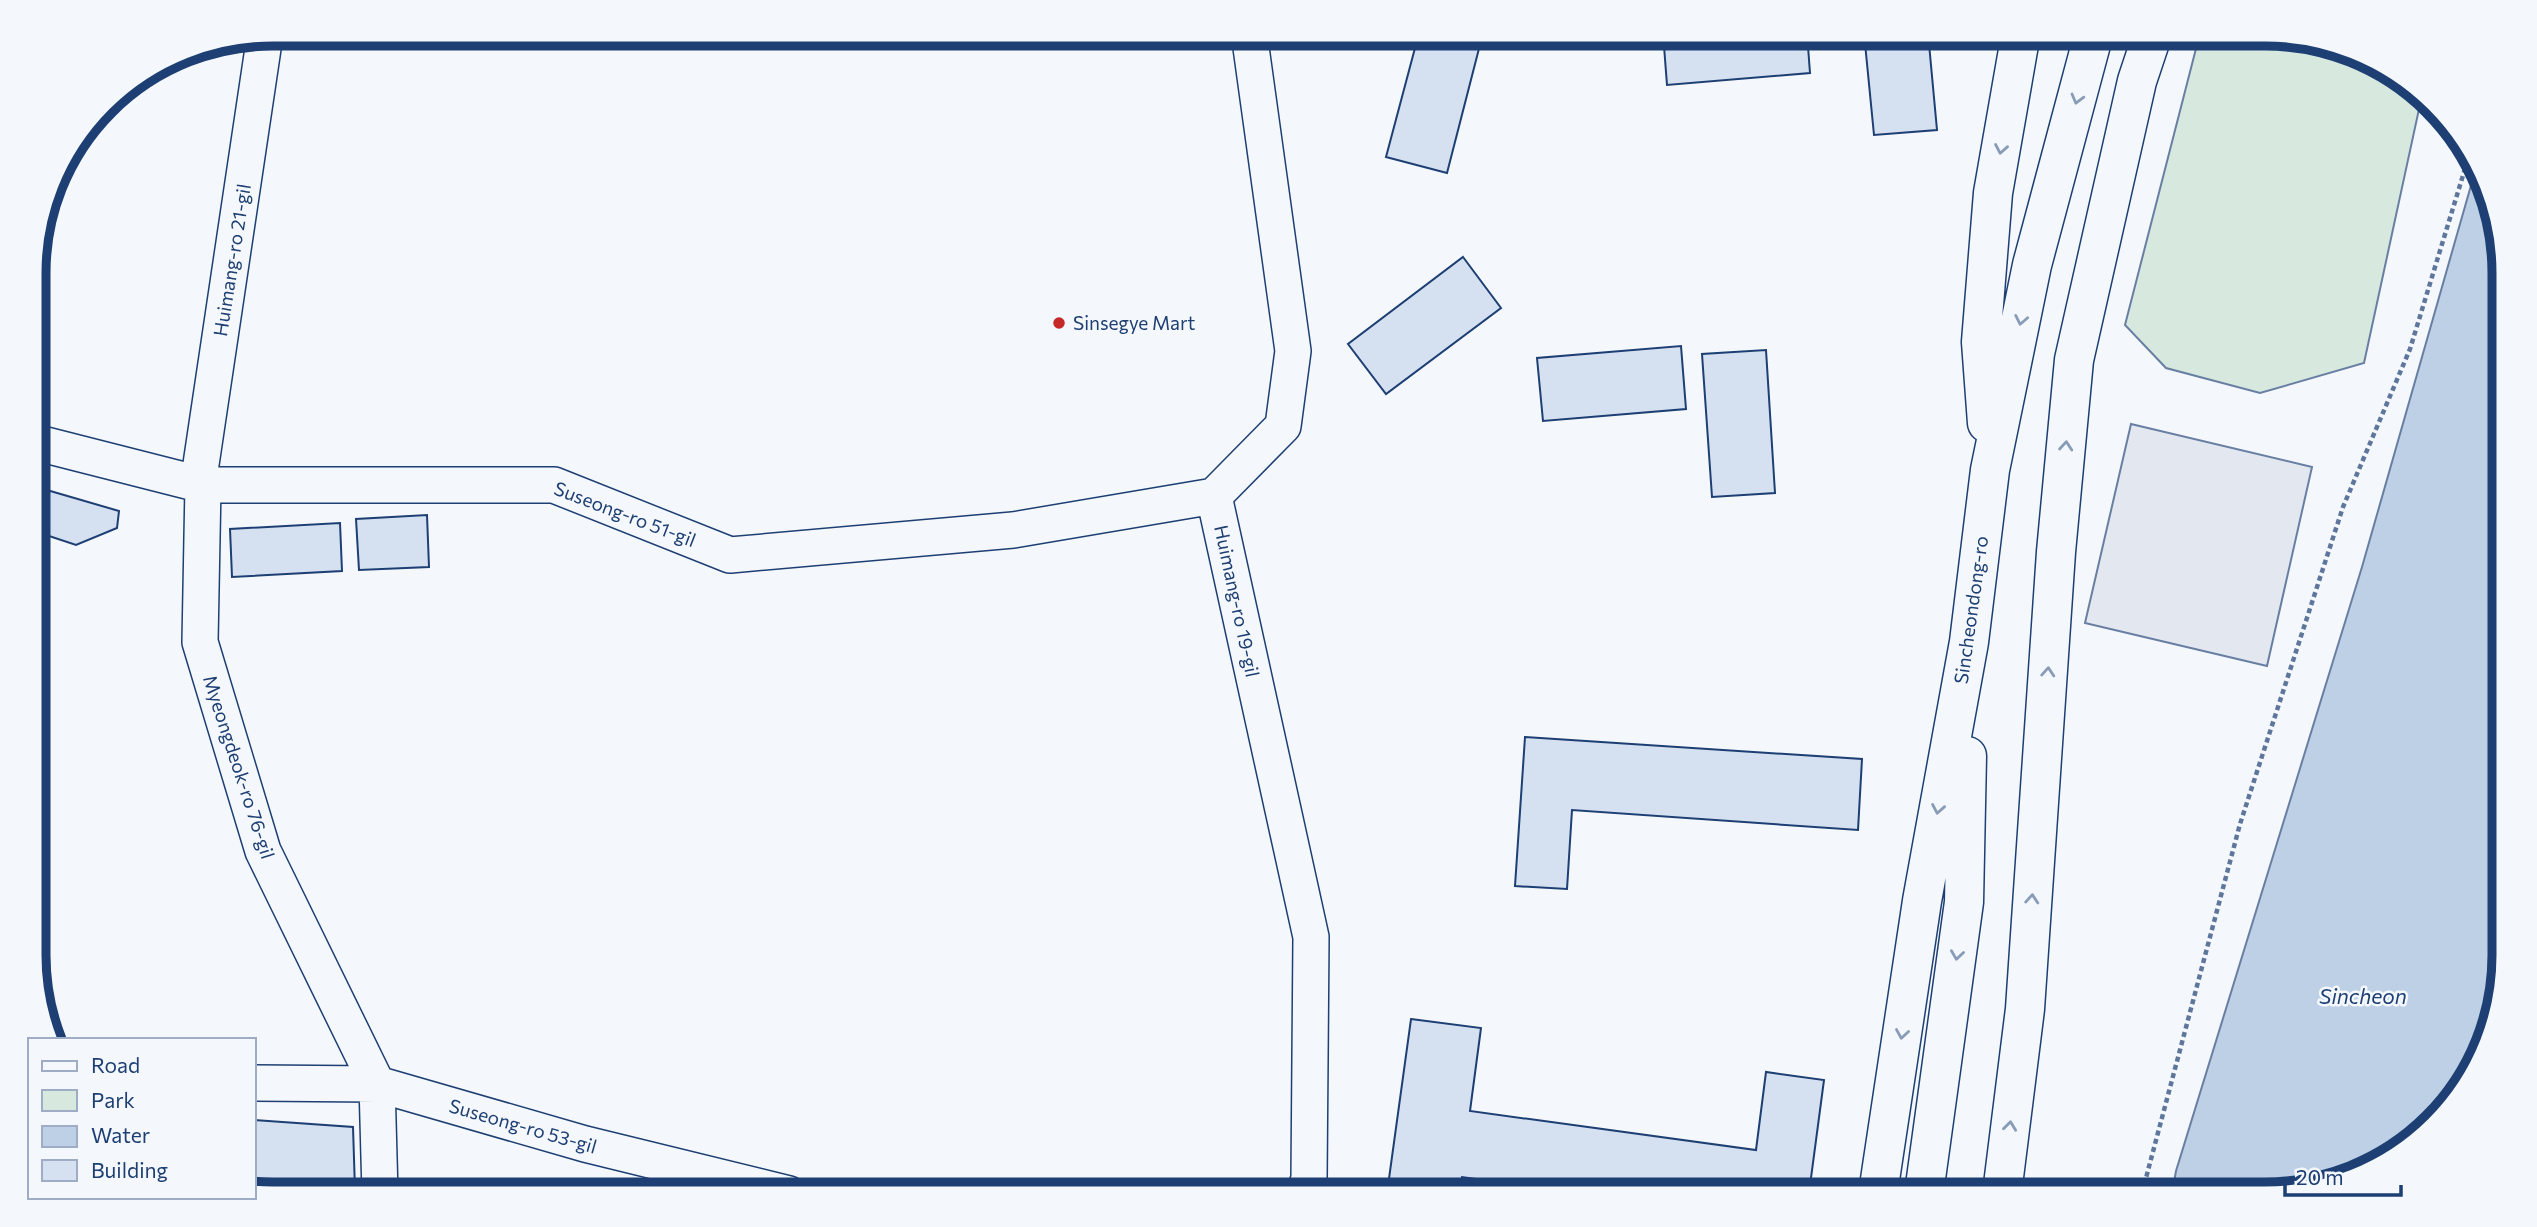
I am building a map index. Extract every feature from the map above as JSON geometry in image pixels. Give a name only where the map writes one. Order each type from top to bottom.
[{"type":"main road","points":[[1990,470],[1981,342],[1993,193],[2019,46]]},
{"type":"main road","name":"Sincheondong-ro","points":[[1880,1181],[1922,901],[1969,642],[1990,470],[2032,265],[2091,46]]},
{"type":"main road","points":[[2003,1181],[2025,1009],[2056,552],[2074,360],[2137,81],[2149,46]]},
{"type":"main road","points":[[1926,1181],[1964,902],[1969,642]]},
{"type":"street","name":"Huimang-ro 21-gil","points":[[203,485],[200,471],[263,46]]},
{"type":"street","points":[[1214,496],[1283,426],[1293,351],[1251,46]]},
{"type":"street","name":"Suseong-ro 51-gil","points":[[46,445],[203,485],[554,485],[730,555],[1013,530],[1214,496]]},
{"type":"street","name":"Myeongdeok-ro 76-gil","points":[[203,485],[200,642],[262,851],[377,1084],[381,1182]]},
{"type":"street","name":"Huimang-ro 19-gil","points":[[1214,496],[1311,937],[1308,1181]]},
{"type":"street","name":"Suseong-ro 53-gil","points":[[256,1083],[377,1084],[585,1144],[739,1182]]},
{"type":"path","points":[[2145,1181],[2240,824],[2343,507],[2410,349],[2465,168]]},
{"type":"green space","points":[[2197,46],[2294,47],[2323,53],[2365,69],[2391,84],[2419,107],[2364,363],[2260,393],[2166,368],[2125,325]]},
{"type":"shaded area","points":[[2131,424],[2312,467],[2267,666],[2085,623]]},
{"type":"water","name":"Sincheon","points":[[2472,182],[2484,214],[2492,273],[2492,954],[2487,999],[2479,1027],[2468,1055],[2435,1104],[2391,1143],[2365,1158],[2309,1177],[2279,1181],[2174,1181],[2176,1171],[2362,567]]},
{"type":"building","points":[[1416,46],[1480,46],[1447,173],[1386,157]]},
{"type":"building","points":[[1664,46],[1808,46],[1810,73],[1667,85]]},
{"type":"building","points":[[1865,46],[1929,46],[1937,130],[1874,135]]},
{"type":"building","points":[[1463,257],[1501,308],[1386,394],[1348,344]]},
{"type":"building","points":[[1681,346],[1686,409],[1543,421],[1537,358]]},
{"type":"building","points":[[1766,350],[1775,493],[1712,497],[1702,354]]},
{"type":"building","points":[[46,490],[119,511],[117,528],[76,545],[46,535]]},
{"type":"building","points":[[427,515],[429,567],[359,570],[356,519]]},
{"type":"building","points":[[340,523],[342,571],[232,577],[230,529]]},
{"type":"building","points":[[1525,737],[1862,759],[1858,830],[1572,810],[1567,889],[1515,886]]},
{"type":"building","points":[[1411,1019],[1481,1028],[1470,1111],[1756,1150],[1766,1072],[1824,1080],[1811,1181],[1495,1181],[1462,1177],[1461,1181],[1389,1181]]},
{"type":"building","points":[[256,1120],[353,1127],[355,1182],[256,1180]]},
{"type":"place","name":"Sinsegye Mart","points":[[1059,323]]}]
